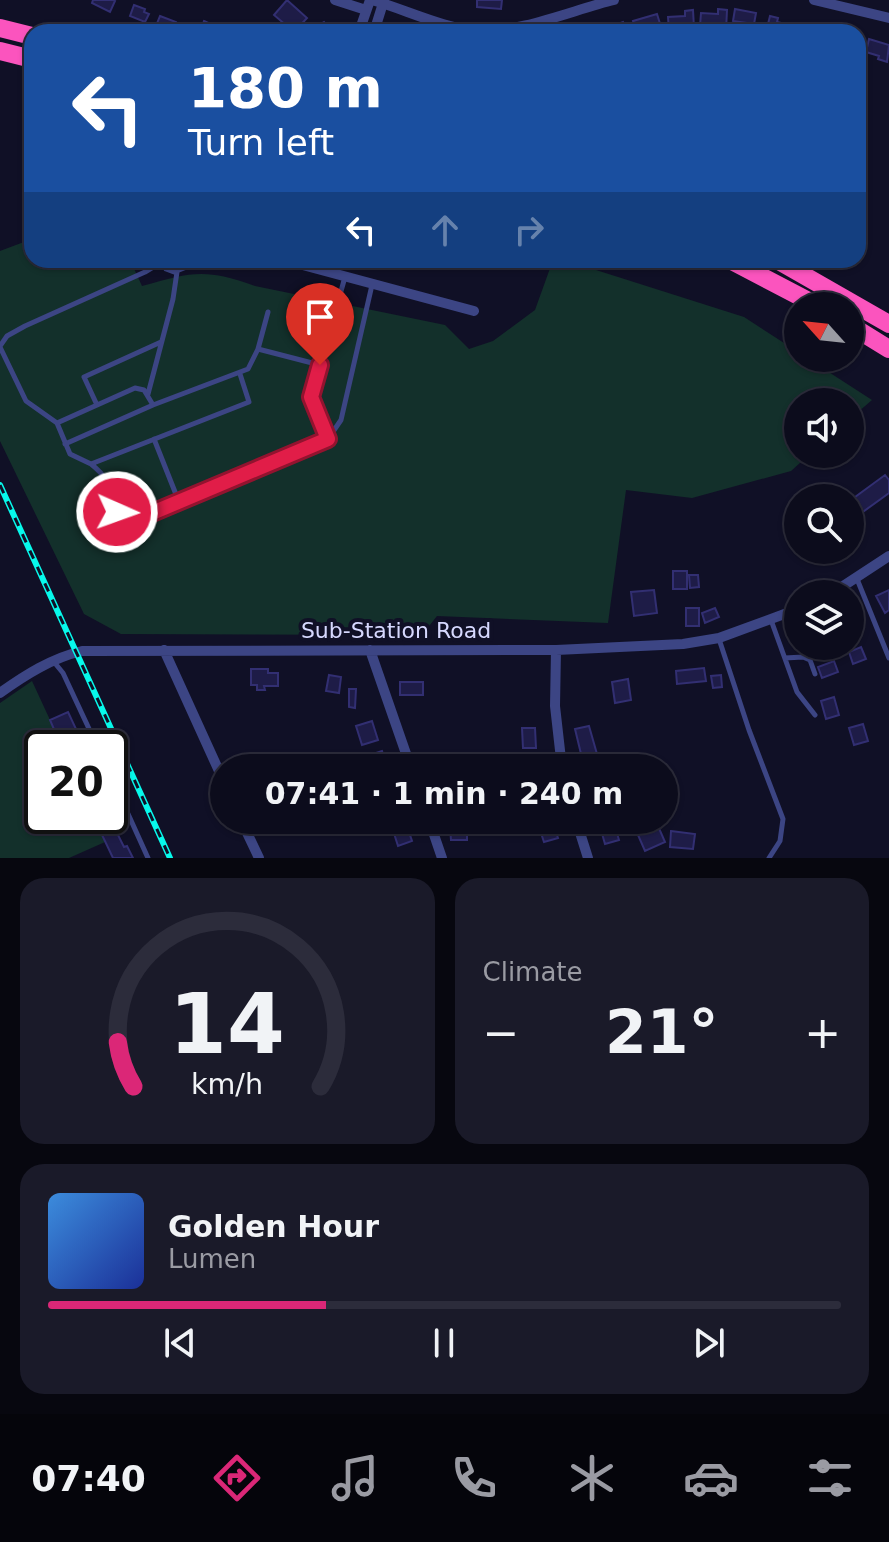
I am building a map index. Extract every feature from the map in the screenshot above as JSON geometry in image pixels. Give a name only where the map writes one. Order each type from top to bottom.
[{"type":"highway","points":[[0,28],[24,34]]},
{"type":"highway","points":[[0,51],[24,57]]},
{"type":"highway","points":[[745,268],[791,292]]},
{"type":"highway","points":[[791,268],[889,324]]},
{"type":"highway","points":[[864,334],[889,349]]},
{"type":"street","points":[[335,0],[375,3],[448,24]]},
{"type":"street","points":[[525,24],[614,0]]},
{"type":"street","points":[[814,0],[889,18]]},
{"type":"street","points":[[363,24],[375,3]]},
{"type":"street","points":[[374,24],[375,3]]},
{"type":"street","points":[[319,268],[474,311]]},
{"type":"street","points":[[857,579],[889,556]]},
{"type":"street","name":"Sub-Station Road","points":[[0,693],[53,661],[82,651],[556,650],[683,644],[719,638],[784,615]]},
{"type":"street","points":[[164,650],[211,754]]},
{"type":"street","points":[[370,650],[406,754]]},
{"type":"street","points":[[556,650],[555,706],[560,754]]},
{"type":"street","points":[[248,834],[259,858]]},
{"type":"street","points":[[434,834],[442,858]]},
{"type":"street","points":[[580,834],[588,858]]},
{"type":"lane","points":[[152,268],[25,326],[7,336],[0,346],[26,401],[57,423],[70,454],[104,474],[111,485],[117,512],[125,521],[133,521],[328,439],[341,420],[373,283]]},
{"type":"lane","points":[[166,268],[177,272],[184,268]]},
{"type":"lane","points":[[148,395],[177,272]]},
{"type":"lane","points":[[328,439],[311,397],[346,276]]},
{"type":"lane","points":[[65,444],[153,405],[240,374],[252,365],[268,312]]},
{"type":"lane","points":[[97,405],[84,377],[162,342]]},
{"type":"lane","points":[[258,349],[320,365]]},
{"type":"lane","points":[[91,464],[249,402],[240,374]]},
{"type":"lane","points":[[57,423],[135,388],[148,395],[153,405]]},
{"type":"lane","points":[[154,439],[179,502]]},
{"type":"lane","points":[[857,579],[889,658]]},
{"type":"lane","points":[[771,620],[784,655]]},
{"type":"lane","points":[[719,638],[783,819],[780,841],[769,858]]},
{"type":"lane","points":[[786,660],[797,692],[815,715]]},
{"type":"lane","points":[[810,660],[815,674]]},
{"type":"lane","points":[[53,661],[63,673],[90,730]]},
{"type":"lane","points":[[128,814],[148,858]]},
{"type":"green space","points":[[24,242],[24,268],[134,268],[142,286],[187,275],[223,276],[255,286],[445,325],[469,349],[493,341],[535,310],[550,268],[592,268],[744,317],[784,343],[784,372],[829,372],[853,388],[784,388],[784,468],[794,468],[791,471],[692,498],[626,490],[608,623],[437,616],[422,635],[121,634],[84,614],[0,441],[0,251]]},
{"type":"green space","points":[[864,395],[872,400],[864,407]]},
{"type":"green space","points":[[32,681],[55,730],[24,730],[24,834],[102,834],[105,842],[69,858],[0,858],[0,703]]},
{"type":"building","points":[[93,0],[115,1],[110,12],[92,3]]},
{"type":"building","points":[[287,0],[307,18],[301,24],[285,24],[274,15]]},
{"type":"building","points":[[477,0],[502,0],[501,9],[477,7]]},
{"type":"building","points":[[134,5],[149,14],[145,22],[130,16]]},
{"type":"building","points":[[718,9],[727,10],[726,24],[700,24],[701,13],[718,14]]},
{"type":"building","points":[[735,9],[756,13],[754,24],[733,21]]},
{"type":"building","points":[[693,10],[694,24],[668,24],[668,17],[685,16],[685,11]]},
{"type":"building","points":[[657,14],[660,24],[634,24],[633,21]]},
{"type":"building","points":[[160,16],[176,22],[175,24],[157,24]]},
{"type":"building","points":[[770,16],[786,24],[768,24]]},
{"type":"building","points":[[869,39],[889,45],[887,62],[866,52]]},
{"type":"building","points":[[885,475],[889,480],[889,493],[864,511],[864,490]]},
{"type":"building","points":[[673,571],[687,571],[687,589],[673,589]]},
{"type":"building","points":[[689,575],[698,575],[699,587],[690,588]]},
{"type":"building","points":[[654,590],[657,613],[634,616],[631,592]]},
{"type":"building","points":[[889,590],[889,610],[885,613],[876,596]]},
{"type":"building","points":[[686,608],[699,608],[699,626],[686,626]]},
{"type":"building","points":[[715,608],[719,617],[705,623],[702,613]]},
{"type":"building","points":[[834,661],[838,672],[822,678],[818,667]]},
{"type":"building","points":[[704,668],[706,681],[677,684],[676,671]]},
{"type":"building","points":[[251,669],[268,669],[268,673],[278,673],[278,686],[264,686],[265,690],[257,690],[257,685],[251,685]]},
{"type":"building","points":[[329,675],[341,677],[339,693],[326,691]]},
{"type":"building","points":[[721,675],[722,687],[713,688],[711,676]]},
{"type":"building","points":[[628,679],[631,700],[615,703],[612,682]]},
{"type":"building","points":[[400,682],[423,682],[423,695],[400,695]]},
{"type":"building","points":[[349,689],[356,689],[355,708],[349,707]]},
{"type":"building","points":[[834,697],[839,715],[826,719],[821,701]]},
{"type":"building","points":[[68,712],[76,729],[54,730],[50,720]]},
{"type":"building","points":[[372,721],[378,740],[362,745],[356,726]]},
{"type":"building","points":[[863,724],[868,741],[854,745],[849,728]]},
{"type":"building","points":[[589,726],[597,754],[581,754],[575,729]]},
{"type":"building","points":[[522,728],[535,728],[536,748],[523,748]]},
{"type":"building","points":[[102,834],[118,834],[133,858],[113,858]]},
{"type":"building","points":[[394,834],[410,834],[412,841],[398,846]]},
{"type":"building","points":[[451,834],[467,834],[467,840],[451,840]]},
{"type":"building","points":[[541,834],[557,834],[558,838],[544,842]]},
{"type":"building","points":[[602,834],[617,834],[619,840],[605,844]]},
{"type":"building","points":[[662,834],[665,842],[645,851],[638,835]]},
{"type":"building","points":[[671,834],[695,834],[693,849],[670,847]]},
{"type":"railway","points":[[0,485],[170,858]]},
{"type":"route","points":[[117,512],[125,521],[133,521],[328,439],[311,397],[320,365]]}]
